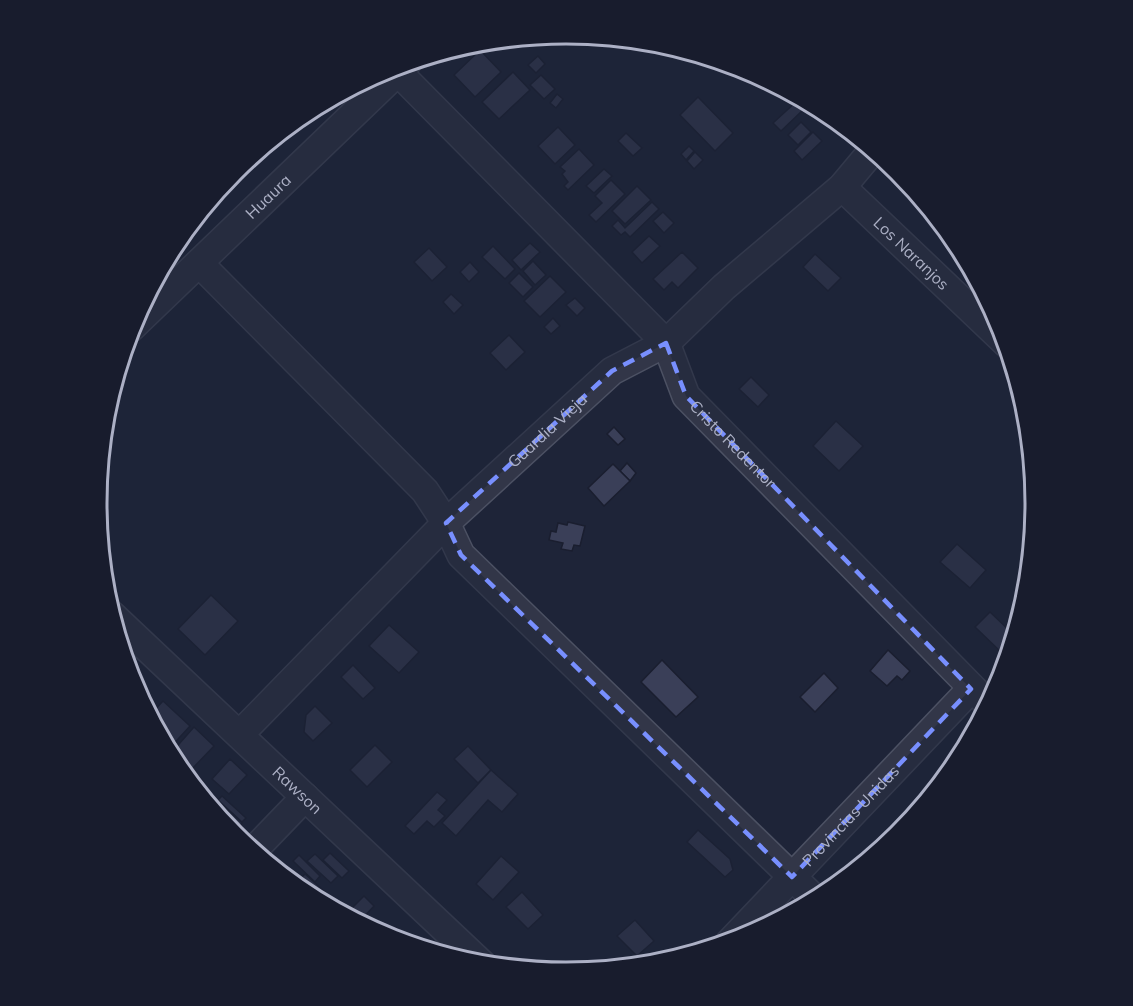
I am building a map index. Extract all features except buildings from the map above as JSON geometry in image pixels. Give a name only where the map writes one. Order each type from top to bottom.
[{"type":"street","name":"Cristo Redentor","points":[[405,73],[666,343],[686,396],[980,697]]},
{"type":"street","name":"Huaura","points":[[149,310],[385,81]]},
{"type":"street","name":"Guardia Vieja","points":[[240,734],[446,523],[612,371],[666,343],[724,287],[842,187],[867,157]]},
{"type":"street","name":"Los Naranjos","points":[[842,187],[992,330]]},
{"type":"street","points":[[199,263],[426,491],[446,523],[461,555],[809,893]]},
{"type":"street","name":"Rawson","points":[[124,626],[469,952]]},
{"type":"street","name":"Provincias Unidas","points":[[744,927],[792,877],[980,697]]},
{"type":"street","points":[[260,844],[305,797]]},
{"type":"highlighted area","points":[[666,343],[686,396],[971,689],[792,877],[461,555],[446,523],[612,371]]}]
